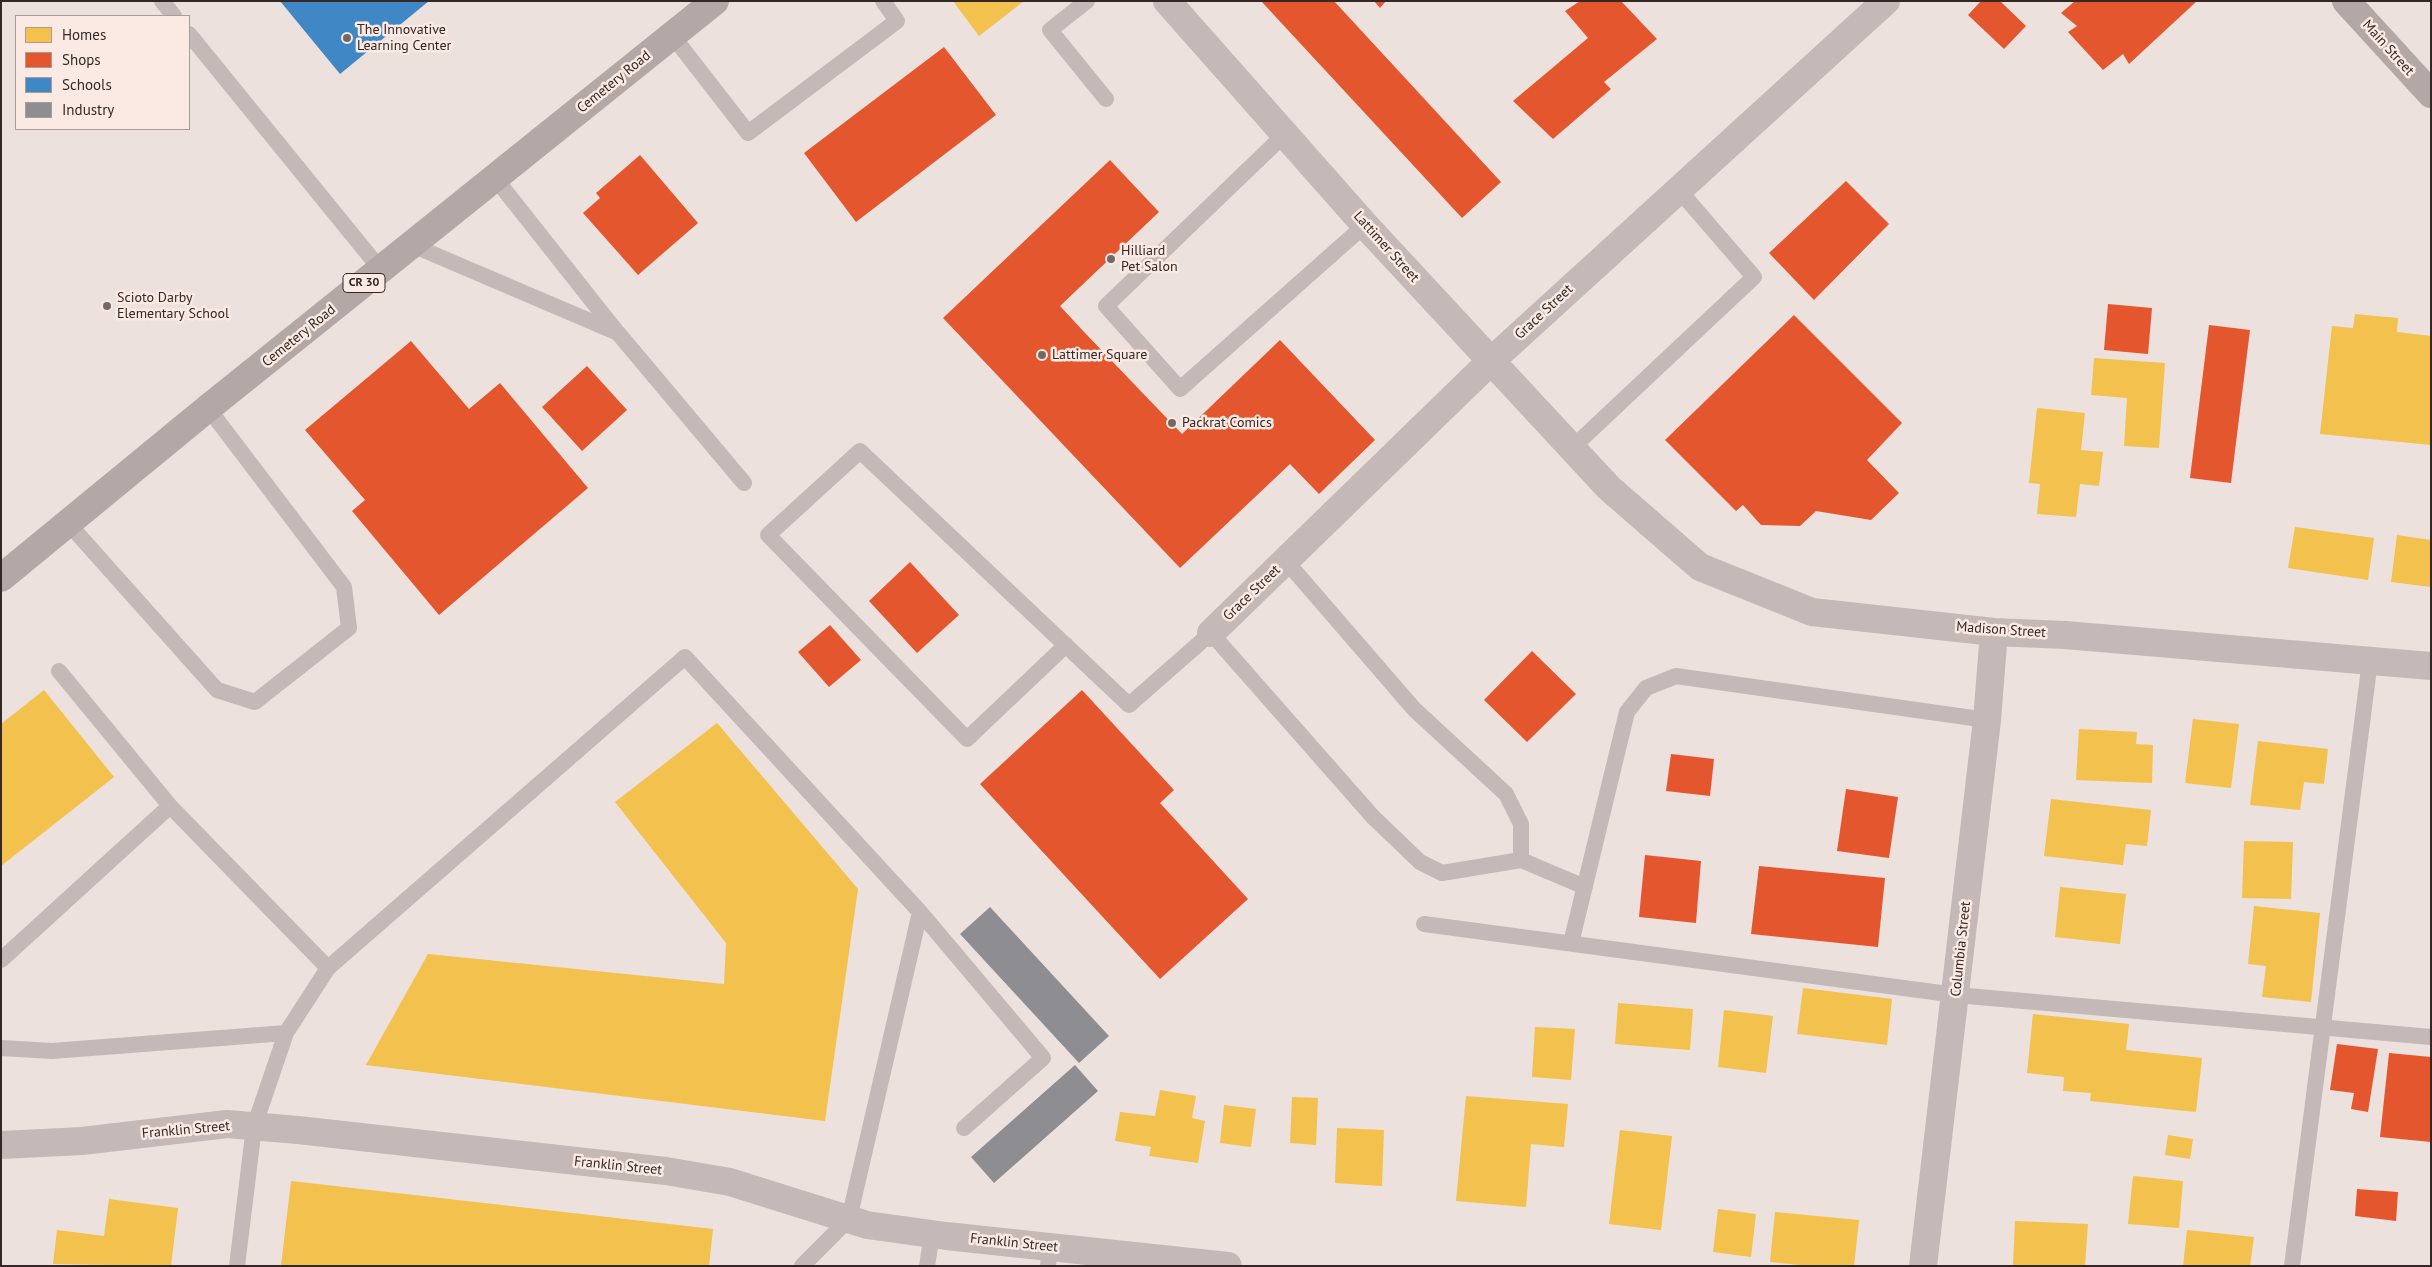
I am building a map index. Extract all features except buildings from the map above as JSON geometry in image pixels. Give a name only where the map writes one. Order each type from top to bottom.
[{"type":"main road","name":"Cemetery Road","points":[[1,578],[208,408],[715,1]]},
{"type":"main road","name":"Main Street","points":[[2346,1],[2431,94]]},
{"type":"street","name":"Lattimer Street","points":[[1167,1],[1365,225],[1609,488]]},
{"type":"street","name":"Grace Street","points":[[1211,633],[1491,362],[1678,189],[1886,1]]},
{"type":"street","name":"Madison Street","points":[[1609,488],[1700,567],[1812,612],[1994,632],[2065,635],[2431,666]]},
{"type":"street","name":"Columbia Street","points":[[1923,1266],[1987,720],[1994,632]]},
{"type":"street","name":"Franklin Street","points":[[1,1146],[82,1141],[227,1124],[675,1173],[730,1182],[867,1225],[932,1234],[1050,1256],[1228,1266]]},
{"type":"lane","points":[[162,1],[173,15]]},
{"type":"lane","points":[[672,36],[748,133],[897,21],[883,1]]},
{"type":"lane","points":[[1087,1],[1050,30],[1106,99]]},
{"type":"lane","points":[[190,35],[381,270]]},
{"type":"lane","points":[[1285,134],[1106,306],[1180,388],[1365,225]]},
{"type":"lane","points":[[495,178],[618,333],[744,483]]},
{"type":"lane","points":[[1572,448],[1754,277],[1678,189]]},
{"type":"lane","points":[[412,245],[618,333]]},
{"type":"lane","points":[[68,523],[217,690],[255,702],[349,628],[344,587],[208,408]]},
{"type":"lane","points":[[1066,645],[967,739],[768,535],[860,451],[1066,645],[1129,705],[1211,633],[1373,817],[1420,862],[1442,873],[1521,860],[1585,887]]},
{"type":"lane","points":[[1286,561],[1414,709],[1506,794],[1521,824],[1521,860]]},
{"type":"lane","points":[[237,1266],[254,1127],[286,1033],[328,968],[686,657],[920,912],[1043,1058],[964,1128]]},
{"type":"lane","points":[[2292,1266],[2370,661]]},
{"type":"lane","points":[[59,671],[170,806],[328,968]]},
{"type":"lane","points":[[1571,943],[1627,712],[1646,688],[1676,676],[1987,720]]},
{"type":"lane","points":[[1,960],[170,806]]},
{"type":"lane","points":[[802,1266],[849,1219],[920,912]]},
{"type":"lane","points":[[1424,924],[1956,995],[2431,1037]]},
{"type":"lane","points":[[1,1048],[52,1051],[286,1033]]},
{"type":"lane","points":[[927,1266],[932,1234]]},
{"type":"place","name":"The Innovative Learning Center","points":[[347,38]]},
{"type":"place","name":"Hilliard Pet Salon","points":[[1111,259]]},
{"type":"place","name":"Scioto Darby Elementary School","points":[[107,306]]},
{"type":"place","name":"Lattimer Square","points":[[1042,355]]},
{"type":"place","name":"Packrat Comics","points":[[1172,423]]}]
